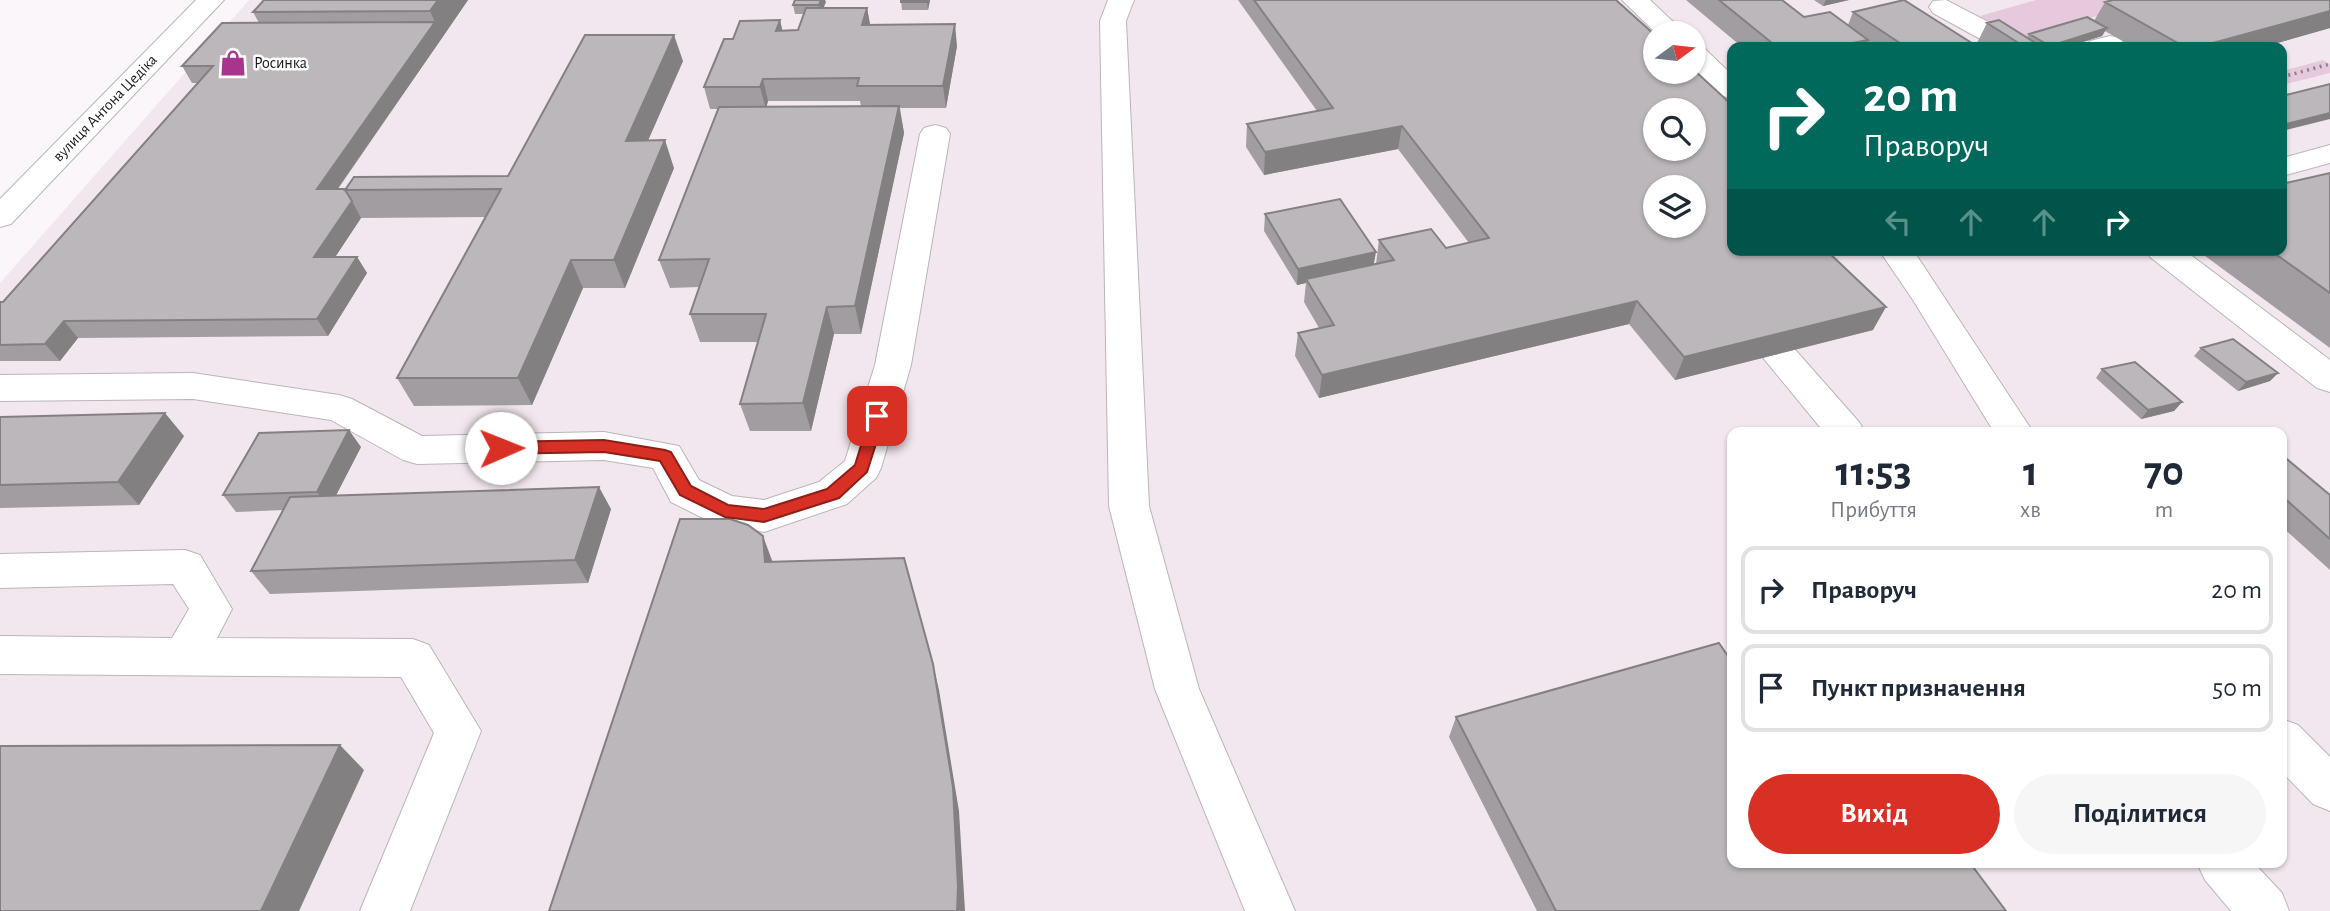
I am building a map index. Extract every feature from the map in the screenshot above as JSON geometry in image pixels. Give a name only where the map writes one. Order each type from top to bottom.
[{"type":"street","name":"вулиця Антона Цедіка","points":[[0,217],[211,0]]},
{"type":"street","points":[[1121,0],[1113,20],[1129,506],[1177,689],[1270,911]]},
{"type":"street","points":[[1635,0],[1658,21]]},
{"type":"street","points":[[1926,9],[1973,0]]},
{"type":"street","points":[[1926,9],[1967,41]]},
{"type":"street","points":[[1926,9],[2003,42]]},
{"type":"street","points":[[1706,65],[1727,85]]},
{"type":"street","points":[[0,388],[193,386],[339,408],[417,450],[604,446],[665,456],[685,491],[725,511],[764,516],[833,493],[862,468],[893,365],[935,134]]},
{"type":"street","points":[[2287,166],[2330,154]]},
{"type":"street","points":[[1900,256],[1922,284],[1985,394],[2010,427]]},
{"type":"street","points":[[2170,256],[2330,379]]},
{"type":"street","points":[[1778,354],[1842,427]]},
{"type":"street","points":[[0,571],[185,567],[211,609],[185,655]]},
{"type":"street","points":[[0,655],[413,658],[458,731],[385,911]]},
{"type":"street","points":[[2287,745],[2330,789]]},
{"type":"street","points":[[2226,868],[2264,911]]},
{"type":"path","points":[[2287,76],[2330,64]]},
{"type":"shaded area","points":[[249,0],[2330,0],[2330,911],[0,911],[0,283]]},
{"type":"shaded area","points":[[2036,0],[2159,0],[2059,26],[2025,42],[1980,16]]},
{"type":"shaded area","points":[[2323,60],[2330,64],[2330,73],[2287,84],[2287,70]]},
{"type":"building","points":[[264,0],[438,0],[430,11],[253,12]]},
{"type":"building","points":[[795,0],[821,0],[819,5],[793,5]]},
{"type":"building","points":[[927,0],[927,2],[901,2]]},
{"type":"building","points":[[1254,0],[1616,0],[1643,24],[1643,84],[1706,84],[1706,81],[1727,100],[1727,256],[1832,256],[1886,307],[1684,357],[1637,301],[1322,375],[1298,333],[1334,325],[1306,279],[1394,260],[1379,240],[1431,229],[1446,248],[1489,238],[1402,126],[1265,152],[1247,124],[1333,108]]},
{"type":"building","points":[[1719,0],[1782,0],[1804,17],[1830,12],[1868,40],[1858,42],[1771,42]]},
{"type":"building","points":[[1904,0],[1970,42],[1898,42],[1853,12]]},
{"type":"building","points":[[2330,0],[2330,11],[2216,42],[2176,42],[2105,2]]},
{"type":"building","points":[[806,8],[867,8],[862,25],[955,24],[943,86],[857,86],[859,78],[763,79],[760,87],[704,87],[724,39],[733,39],[740,21],[780,20],[776,31],[798,30]]},
{"type":"building","points":[[2087,17],[2107,28],[2063,42],[2043,42],[2029,34]]},
{"type":"building","points":[[1999,20],[2034,42],[2017,42],[1987,23]]},
{"type":"building","points":[[435,22],[317,189],[346,189],[352,201],[314,257],[357,257],[317,319],[64,321],[45,344],[0,345],[0,302],[3,302],[213,66],[182,66],[222,23]]},
{"type":"building","points":[[585,35],[674,35],[626,141],[665,140],[614,260],[571,260],[518,378],[397,378],[501,189],[345,190],[354,177],[508,176]]},
{"type":"building","points":[[2330,84],[2330,113],[2287,124],[2287,95]]},
{"type":"building","points":[[899,106],[855,306],[827,307],[803,403],[740,404],[766,314],[690,314],[709,259],[659,260],[719,107]]},
{"type":"building","points":[[2330,173],[2330,293],[2278,256],[2287,256],[2287,183]]},
{"type":"building","points":[[1340,199],[1376,252],[1298,269],[1265,214]]},
{"type":"building","points":[[2233,339],[2278,373],[2246,382],[2201,348]]},
{"type":"building","points":[[2135,362],[2182,402],[2148,410],[2102,369]]},
{"type":"building","points":[[165,413],[118,482],[0,485],[0,417]]},
{"type":"building","points":[[349,430],[317,492],[223,495],[259,433]]},
{"type":"building","points":[[2287,459],[2330,495],[2330,539],[2287,500]]},
{"type":"building","points":[[599,487],[575,560],[251,571],[290,497]]},
{"type":"building","points":[[680,519],[730,519],[748,525],[763,536],[765,562],[904,558],[933,664],[953,787],[957,911],[549,911]]},
{"type":"building","points":[[1719,643],[1727,655],[1727,868],[1974,868],[2006,911],[1556,911],[1456,717]]},
{"type":"building","points":[[340,745],[261,911],[0,911],[0,746]]},
{"type":"place","name":"Росинка","points":[[233,63]]},
{"type":"route","points":[[501,448],[604,446],[665,456],[685,491],[725,511],[764,516],[833,493],[862,468],[877,416]]}]
